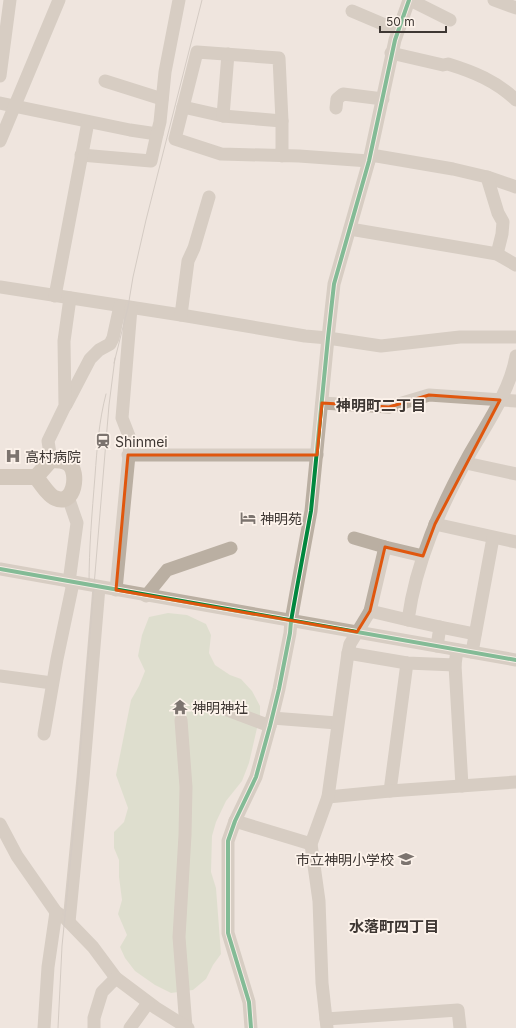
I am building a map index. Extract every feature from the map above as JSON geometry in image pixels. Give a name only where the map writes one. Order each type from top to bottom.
[{"type":"main road","points":[[0,477],[36,477],[51,460],[61,460],[69,463],[73,469],[74,474],[72,493],[68,497],[59,499],[53,497],[36,477]]},
{"type":"street","points":[[0,76],[10,0]]},
{"type":"street","points":[[0,141],[59,0]]},
{"type":"street","points":[[81,155],[151,161],[160,122],[165,72],[179,0]]},
{"type":"street","points":[[494,0],[516,8]]},
{"type":"street","points":[[251,1028],[249,1002],[228,932],[228,841],[235,820],[256,777],[271,722],[290,634],[291,621],[311,511],[334,284],[370,158],[391,53],[408,1],[450,20]]},
{"type":"street","points":[[352,11],[385,25],[400,26]]},
{"type":"street","points":[[282,156],[279,58],[197,52],[175,139],[221,154],[334,158],[370,158],[453,168],[487,177],[516,187]]},
{"type":"street","points":[[391,53],[443,66],[448,64],[468,70],[486,77],[516,100]]},
{"type":"street","points":[[223,116],[228,54]]},
{"type":"street","points":[[106,81],[162,99]]},
{"type":"street","points":[[336,108],[338,99],[343,94],[383,99]]},
{"type":"street","points":[[0,103],[88,122],[157,134]]},
{"type":"street","points":[[183,108],[223,116],[282,121]]},
{"type":"street","points":[[55,296],[88,122]]},
{"type":"street","points":[[487,177],[498,213],[503,222],[502,234],[497,254]]},
{"type":"street","points":[[180,315],[188,261],[194,248],[209,197]]},
{"type":"street","points":[[350,229],[497,254],[516,265]]},
{"type":"street","points":[[0,287],[305,336],[380,346],[460,337],[516,337]]},
{"type":"street","points":[[65,406],[64,341],[70,298]]},
{"type":"street","points":[[51,460],[48,441],[65,406],[90,359],[99,350],[110,344],[126,307]]},
{"type":"street","points":[[116,590],[130,445],[129,436],[122,418],[126,307]]},
{"type":"street","points":[[408,620],[410,606],[423,556],[435,524],[500,400],[514,367],[516,356]]},
{"type":"street","points":[[322,403],[389,407],[429,395],[516,401]]},
{"type":"street","points":[[128,455],[316,455]]},
{"type":"street","points":[[466,463],[516,474]]},
{"type":"street","points":[[44,734],[71,583],[77,523],[68,497]]},
{"type":"street","points":[[435,524],[516,542]]},
{"type":"street","points":[[354,538],[423,556]]},
{"type":"street","points":[[472,652],[493,538]]},
{"type":"street","points":[[385,547],[370,611],[350,644],[328,797],[311,844],[319,902],[322,983],[326,1024],[458,1010],[460,1028]]},
{"type":"street","points":[[146,596],[167,570],[231,548]]},
{"type":"street","points":[[0,569],[71,583],[516,660]]},
{"type":"street","points":[[69,922],[84,778],[99,587]]},
{"type":"street","points":[[370,611],[475,634]]},
{"type":"street","points":[[437,646],[440,627]]},
{"type":"street","points":[[457,650],[455,665],[462,786]]},
{"type":"street","points":[[348,653],[407,663],[455,665]]},
{"type":"street","points":[[390,791],[407,663]]},
{"type":"street","points":[[0,676],[52,683]]},
{"type":"street","points":[[227,710],[271,722],[338,723]]},
{"type":"street","points":[[181,720],[186,787],[185,835],[179,937],[187,1027]]},
{"type":"street","points":[[328,797],[516,782]]},
{"type":"street","points":[[235,820],[311,844]]},
{"type":"street","points":[[0,824],[17,856],[56,912],[69,922],[93,947],[116,978],[148,1003],[187,1027]]},
{"type":"street","points":[[44,1028],[48,967],[56,912]]},
{"type":"street","points":[[94,1028],[94,1018],[102,992],[116,978]]},
{"type":"street","points":[[130,1028],[148,1003]]},
{"type":"highlighted area","points":[[429,395],[500,400],[435,524],[423,556],[385,547],[370,611],[357,632],[116,590],[128,455],[317,455],[322,403],[389,407]]},
{"type":"green space","points":[[168,613],[187,615],[206,624],[211,635],[209,653],[215,665],[230,675],[241,679],[252,691],[260,706],[260,715],[249,763],[242,781],[226,801],[216,822],[212,836],[211,872],[216,888],[221,954],[213,965],[206,979],[193,990],[171,993],[155,985],[135,971],[125,958],[120,947],[127,935],[118,914],[122,900],[119,877],[119,860],[114,848],[114,832],[124,822],[128,808],[116,775],[131,700],[145,671],[138,656],[142,635],[149,617]]},
{"type":"tram line","points":[[114,363],[128,307],[146,220],[202,0]]},
{"type":"tram line","points":[[58,1028],[62,946],[75,815],[109,405],[115,358]]},
{"type":"tram line","points":[[89,585],[91,530],[97,455],[100,424],[106,394]]},
{"type":"cycle path","points":[[251,1028],[249,1002],[228,933],[228,841],[235,821],[256,777],[279,689],[311,511],[334,284],[369,161],[395,40],[409,0]]},
{"type":"cycle path","points":[[0,569],[516,660]]},
{"type":"place","name":"Shinmei","points":[[103,441]]},
{"type":"place","name":"高村病院","points":[[13,456]]},
{"type":"place","name":"神明苑","points":[[248,518]]},
{"type":"place","name":"神明神社","points":[[180,707]]},
{"type":"place","name":"市立神明小学校","points":[[406,859]]},
{"type":"district","name":"神明町二丁目","points":[[381,405]]},
{"type":"district","name":"水落町四丁目","points":[[394,926]]}]
